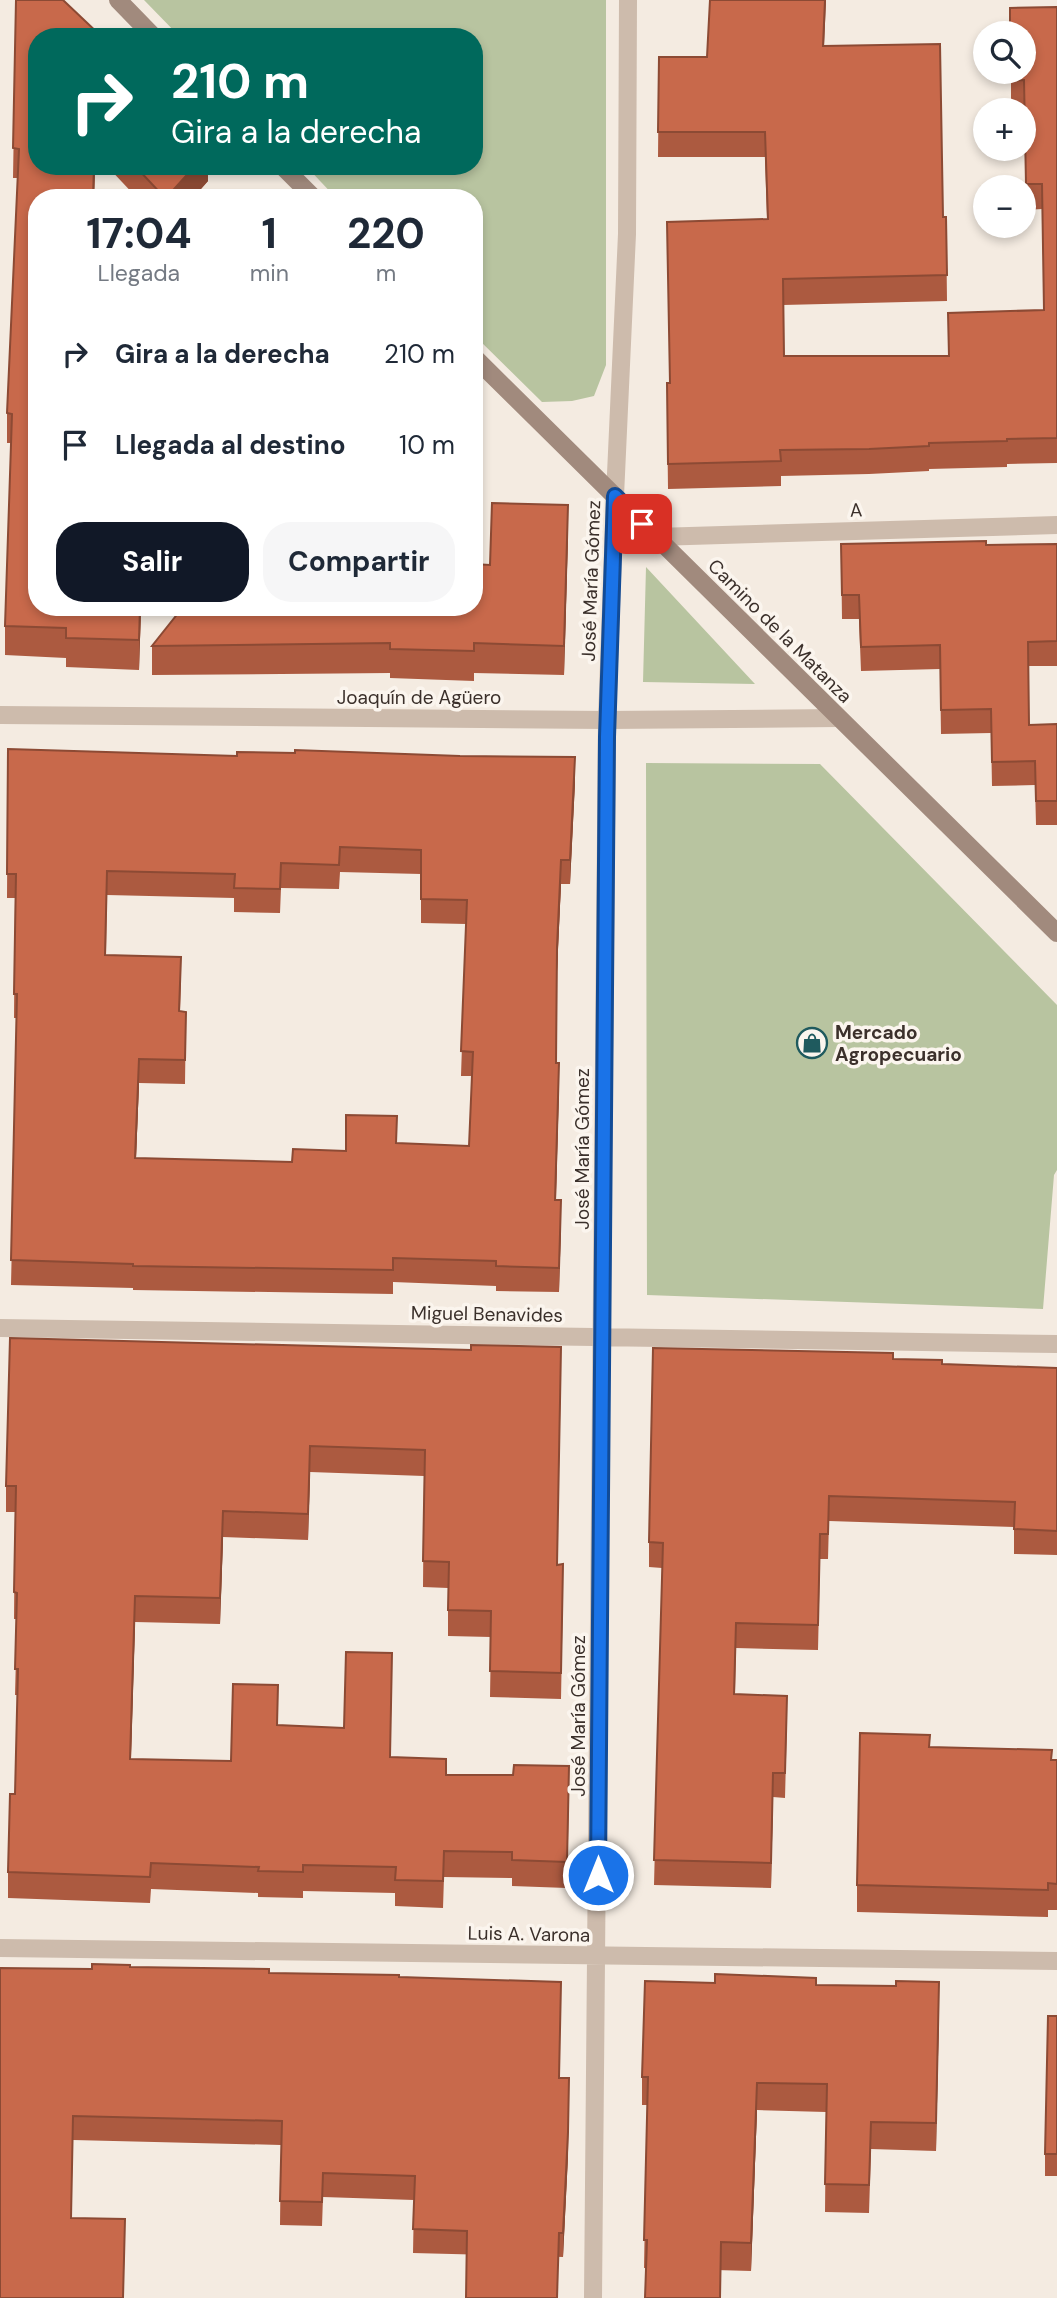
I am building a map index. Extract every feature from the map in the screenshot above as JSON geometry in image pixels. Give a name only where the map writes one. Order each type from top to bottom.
[{"type":"main road","points":[[118,0],[145,28]]},
{"type":"main road","points":[[291,175],[305,189]]},
{"type":"main road","name":"Camino de la Matanza","points":[[483,366],[1057,933]]},
{"type":"street","name":"José María Gómez","points":[[593,2298],[607,720],[627,222],[628,0]]},
{"type":"street","name":"A","points":[[656,537],[1057,525]]},
{"type":"street","name":"Joaquín de Agüero","points":[[0,715],[607,720],[838,718]]},
{"type":"street","name":"Miguel Benavides","points":[[0,1328],[1057,1344]]},
{"type":"street","name":"Luis A. Varona","points":[[0,1948],[1057,1961]]},
{"type":"green space","points":[[144,0],[606,0],[606,365],[594,396],[572,401],[542,402],[483,344],[483,189],[328,189],[314,175],[483,175],[483,28],[171,28]]},
{"type":"green space","points":[[646,567],[755,684],[643,682]]},
{"type":"green space","points":[[646,763],[820,764],[1057,1005],[1057,1170],[1054,1175],[1043,1309],[647,1295]]},
{"type":"building","points":[[16,0],[63,0],[93,28],[28,28],[28,175],[94,175],[93,189],[28,189],[28,616],[140,616],[139,640],[66,638],[66,628],[5,626],[12,414],[7,413],[19,149],[13,148]]},
{"type":"building","points":[[710,0],[825,0],[823,46],[940,44],[943,217],[946,217],[947,275],[783,279],[784,356],[949,356],[948,313],[1044,310],[1042,184],[1036,184],[1036,175],[1026,175],[1026,161],[1036,161],[1036,98],[1024,98],[1024,84],[1036,84],[1036,21],[1010,21],[1010,8],[1057,7],[1057,438],[929,443],[929,446],[869,449],[780,450],[781,461],[668,464],[667,383],[670,383],[667,222],[768,219],[765,132],[658,132],[659,57],[707,57]]},
{"type":"building","points":[[143,175],[187,175],[174,189],[157,189]]},
{"type":"building","points":[[492,503],[568,505],[564,646],[474,643],[474,651],[390,649],[390,643],[152,646],[176,616],[483,616],[483,565],[490,565]]},
{"type":"building","points":[[986,541],[986,545],[1057,544],[1057,641],[1028,642],[1029,725],[1057,724],[1057,801],[1036,801],[1035,761],[992,762],[991,709],[941,710],[940,645],[861,647],[859,595],[842,595],[841,544]]},
{"type":"building","points":[[8,749],[237,756],[237,752],[295,753],[295,750],[575,757],[570,860],[561,860],[557,947],[556,1063],[559,1063],[555,1200],[561,1200],[559,1268],[496,1266],[496,1261],[393,1258],[393,1270],[133,1266],[11,1260],[17,994],[14,994],[16,874],[7,874]],"holes":[[[340,847],[421,850],[421,899],[467,900],[461,1051],[473,1052],[469,1146],[396,1143],[397,1116],[346,1115],[346,1151],[293,1149],[292,1162],[135,1158],[139,1059],[185,1060],[186,1012],[179,1011],[181,957],[105,955],[107,871],[235,874],[234,888],[280,889],[281,863],[339,865]]]},
{"type":"building","points":[[10,1338],[471,1350],[471,1345],[561,1347],[557,1565],[563,1564],[561,1673],[490,1671],[491,1611],[448,1610],[449,1562],[423,1561],[425,1450],[310,1446],[308,1514],[223,1511],[220,1598],[135,1596],[130,1759],[231,1761],[233,1684],[278,1685],[277,1725],[344,1728],[346,1652],[392,1653],[390,1757],[446,1759],[446,1775],[513,1775],[514,1765],[569,1766],[567,1862],[512,1860],[512,1852],[444,1851],[443,1881],[395,1880],[396,1867],[303,1865],[303,1872],[258,1871],[259,1867],[151,1863],[150,1877],[8,1872],[10,1794],[15,1794],[18,1669],[15,1669],[17,1593],[14,1592],[16,1486],[6,1486]]},
{"type":"building","points":[[653,1348],[893,1353],[893,1359],[942,1360],[942,1364],[1057,1368],[1057,1531],[1014,1529],[1015,1502],[829,1496],[828,1534],[820,1534],[818,1625],[736,1623],[734,1694],[787,1696],[785,1773],[773,1773],[771,1863],[654,1860],[663,1543],[649,1542]]},
{"type":"building","points":[[860,1733],[930,1735],[929,1747],[1052,1750],[1051,1760],[1057,1760],[1057,1884],[1048,1883],[1048,1890],[857,1885]]},
{"type":"building","points":[[92,1964],[269,1969],[269,1973],[561,1982],[559,2078],[569,2078],[563,2233],[559,2233],[557,2298],[466,2298],[467,2231],[413,2229],[415,2176],[323,2173],[322,2202],[280,2201],[282,2121],[73,2116],[71,2218],[125,2219],[123,2298],[0,2298],[0,1968],[92,1969]]},
{"type":"building","points":[[715,1974],[816,1978],[816,1985],[896,1986],[896,1981],[939,1982],[936,2123],[871,2122],[869,2185],[825,2184],[827,2084],[757,2083],[751,2243],[721,2242],[720,2298],[645,2298],[648,2077],[642,2077],[645,1981],[715,1983]]},
{"type":"building","points":[[1048,2016],[1057,2016],[1057,2154],[1045,2154]]},
{"type":"place","name":"Mercado Agropecuario","points":[[812,1043]]},
{"type":"route","points":[[598,1875],[607,737],[615,496],[642,524]]}]
